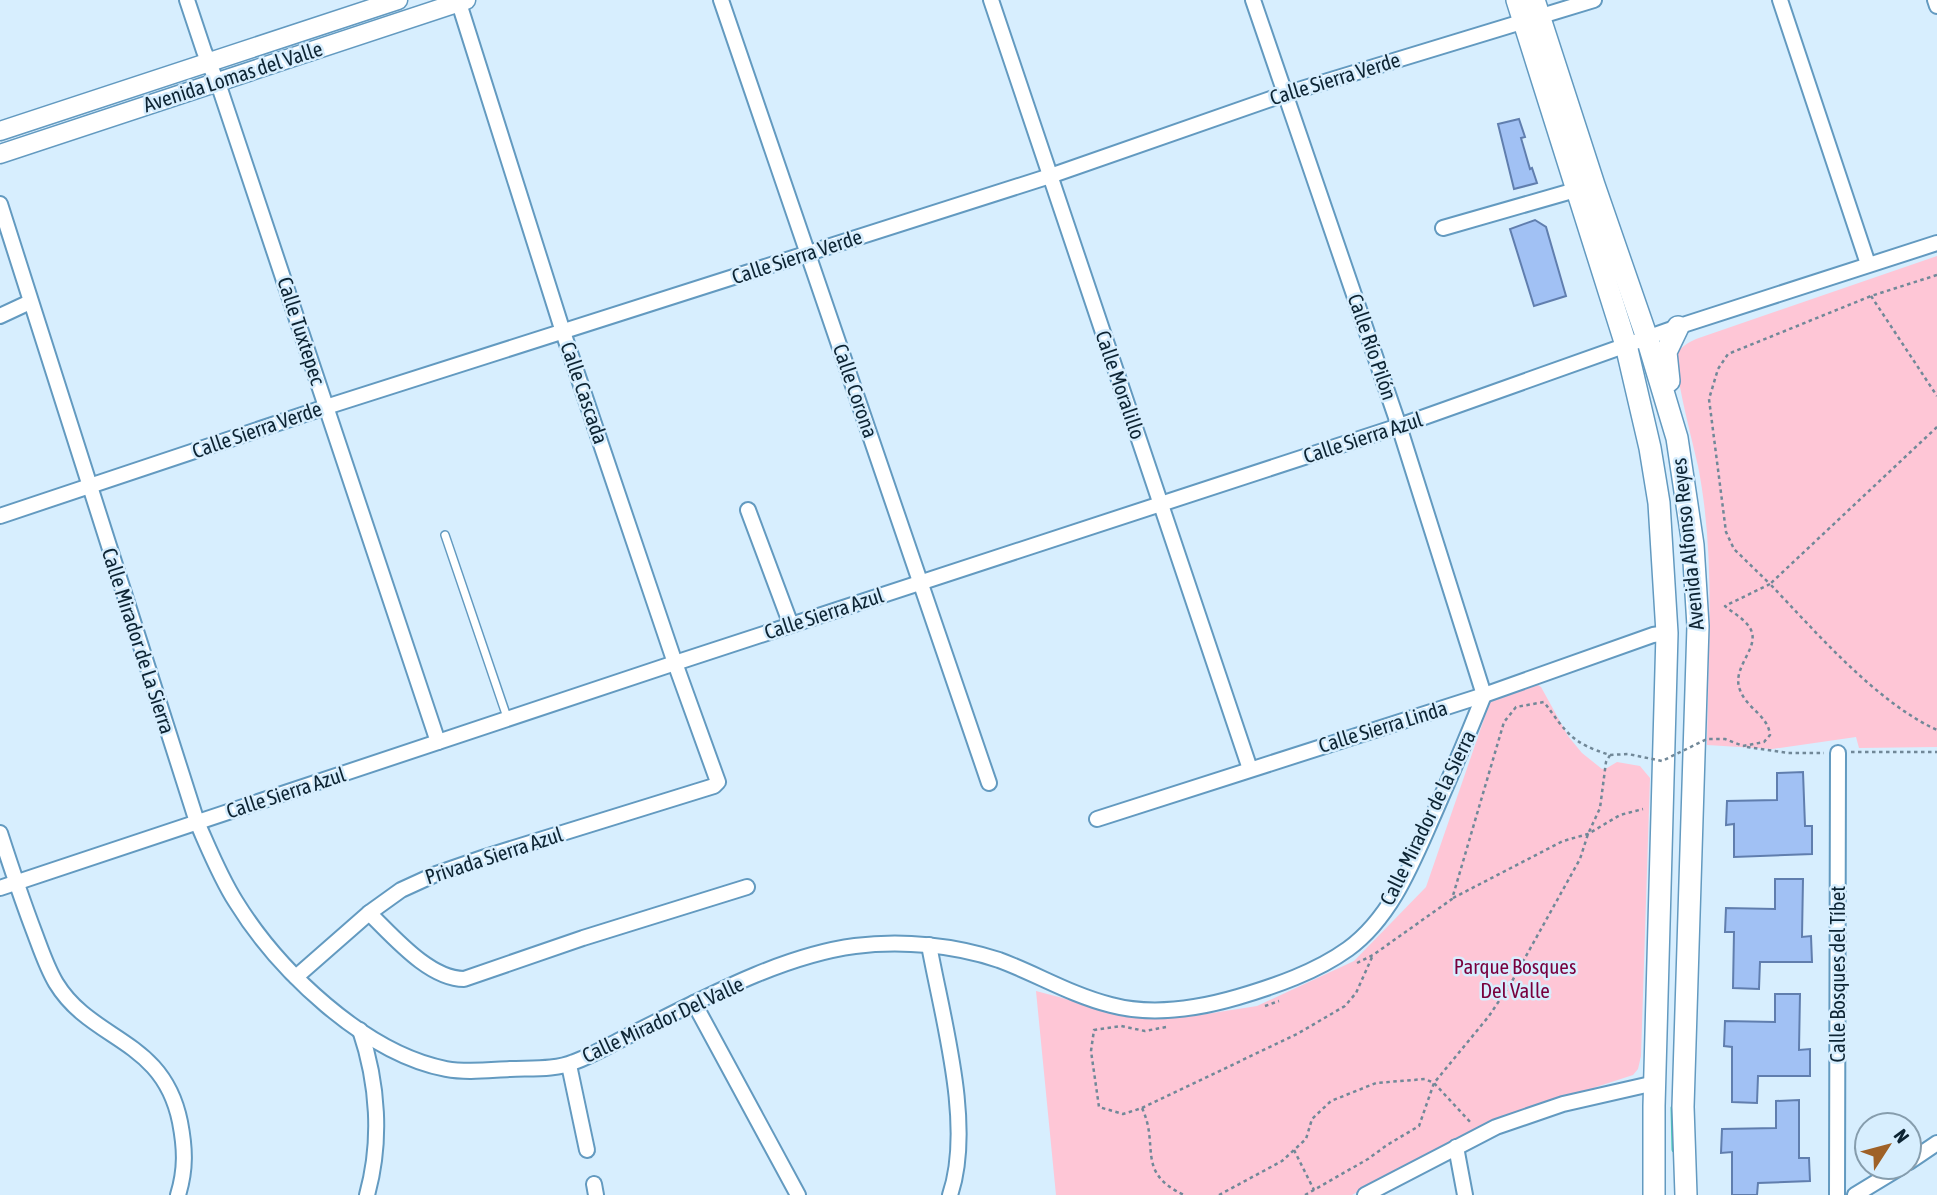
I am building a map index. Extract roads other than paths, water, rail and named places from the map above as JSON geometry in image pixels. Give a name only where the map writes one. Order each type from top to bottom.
[{"type":"main road","name":"Avenida Alfonso Reyes","points":[[1517,0],[1532,13],[1585,187],[1626,345],[1650,448],[1659,503],[1667,633],[1654,1195]]},
{"type":"main road","name":"Avenida Alfonso Reyes","points":[[1585,187],[1647,338],[1677,438],[1693,545],[1698,626],[1683,1107],[1686,1195]]},
{"type":"main road","points":[[1677,438],[1667,352],[1678,327]]},
{"type":"street","name":"Calle Tuxtepec","points":[[187,0],[218,83],[438,742]]},
{"type":"street","name":"Avenida Lomas del Valle","points":[[0,131],[398,0]]},
{"type":"street","name":"Calle Corona","points":[[721,0],[989,783]]},
{"type":"street","name":"Calle Moralillo","points":[[991,0],[1250,769]]},
{"type":"street","name":"Calle Río Pilón","points":[[1253,0],[1399,426],[1484,695]]},
{"type":"street","name":"Calle Sierra Verde","points":[[0,516],[326,407],[1050,176],[1285,94],[1532,13],[1594,0]]},
{"type":"street","points":[[1780,0],[1868,264]]},
{"type":"street","points":[[1935,0],[1937,6]]},
{"type":"street","name":"Avenida Lomas del Valle","points":[[0,154],[461,1]]},
{"type":"street","name":"Calle Cascada","points":[[461,1],[563,332],[718,782]]},
{"type":"street","points":[[1443,228],[1585,187]]},
{"type":"street","name":"Calle Mirador de La Sierra","points":[[0,204],[88,487],[197,822],[234,900],[260,937],[296,977],[360,1030]]},
{"type":"street","name":"Calle Sierra Azul","points":[[0,888],[1399,426],[1678,327],[1937,243]]},
{"type":"street","points":[[0,316],[30,302]]},
{"type":"street","points":[[748,510],[791,625]]},
{"type":"street","name":"Calle Sierra Linda","points":[[1097,819],[1484,695],[1653,635],[1667,633]]},
{"type":"street","name":"Calle Mirador de la Sierra","points":[[929,945],[998,960],[1080,996],[1112,1006],[1146,1011],[1221,1002],[1290,979],[1349,948],[1382,914],[1418,849],[1484,695]]},
{"type":"street","name":"Calle Bosques del Tíbet","points":[[1837,1195],[1838,753]]},
{"type":"street","name":"Privada Sierra Azul","points":[[296,977],[369,913],[401,890],[436,874],[714,786],[718,782]]},
{"type":"street","points":[[0,833],[16,883],[55,982],[77,1008],[148,1060],[160,1074],[177,1105],[185,1160],[178,1195]]},
{"type":"street","points":[[369,913],[429,967],[455,979],[464,979],[583,938],[747,887]]},
{"type":"street","name":"Calle Mirador Del Valle","points":[[360,1030],[401,1053],[445,1069],[467,1071],[569,1065],[694,1003],[797,958],[826,949],[866,944],[929,945]]},
{"type":"street","points":[[929,945],[954,1081],[959,1145],[957,1177],[950,1195]]},
{"type":"street","points":[[694,1003],[798,1195]]},
{"type":"street","points":[[360,1030],[368,1053],[377,1118],[372,1177],[367,1195]]},
{"type":"street","points":[[569,1065],[587,1150]]},
{"type":"street","points":[[1365,1195],[1489,1129],[1563,1104],[1655,1083]]},
{"type":"street","points":[[1456,1147],[1465,1195]]},
{"type":"street","points":[[1855,1195],[1878,1181]]},
{"type":"lane","points":[[445,535],[508,720]]},
{"type":"waterway","points":[[1673,1108],[1674,1150]]},
{"type":"park label","name":"Parque Bosques Del Valle","points":[[1515,979]]}]
